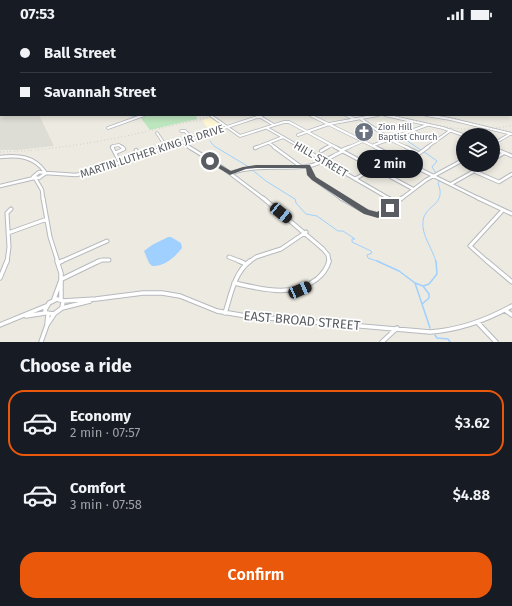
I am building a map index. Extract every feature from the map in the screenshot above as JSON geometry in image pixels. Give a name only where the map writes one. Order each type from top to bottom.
[{"type":"street","points":[[108,128],[123,124],[142,116]]},
{"type":"street","points":[[211,116],[226,128],[240,136],[283,122],[289,122],[413,189]]},
{"type":"street","points":[[259,116],[274,125]]},
{"type":"street","name":"MARTIN LUTHER KING JR DRIVE","points":[[19,180],[36,174],[45,173],[82,174],[167,148],[259,116]]},
{"type":"street","points":[[312,116],[512,214]]},
{"type":"street","points":[[348,116],[354,119]]},
{"type":"street","points":[[298,135],[328,124],[372,116]]},
{"type":"street","points":[[390,116],[428,124],[456,132]]},
{"type":"street","points":[[432,116],[511,134]]},
{"type":"street","points":[[361,118],[391,139],[418,153]]},
{"type":"street","points":[[373,145],[428,124]]},
{"type":"street","name":"HILL STREET","points":[[267,128],[396,202]]},
{"type":"street","points":[[182,130],[193,139]]},
{"type":"street","points":[[407,162],[451,130]]},
{"type":"street","points":[[412,131],[434,142]]},
{"type":"street","points":[[157,133],[167,148]]},
{"type":"street","points":[[500,140],[511,134]]},
{"type":"street","points":[[254,148],[283,137]]},
{"type":"street","points":[[230,173],[245,168],[263,166],[308,166],[324,161],[363,140]]},
{"type":"street","points":[[183,142],[195,153],[230,173],[306,232],[326,249],[329,256],[329,265],[324,272],[310,285],[300,290],[260,288],[234,283]]},
{"type":"street","points":[[269,143],[300,166]]},
{"type":"street","points":[[115,153],[123,151],[123,147],[119,145],[113,146],[112,148],[120,163]]},
{"type":"street","points":[[321,150],[333,145]]},
{"type":"street","points":[[136,150],[140,156]]},
{"type":"street","points":[[500,151],[512,156]]},
{"type":"street","points":[[500,155],[504,153]]},
{"type":"street","points":[[0,157],[16,156],[36,161],[45,173],[39,183]]},
{"type":"street","points":[[308,166],[314,179],[362,210],[377,215],[383,213],[413,189],[456,164]]},
{"type":"street","points":[[41,166],[33,176],[39,183],[46,219],[62,279],[63,305],[60,309]]},
{"type":"street","points":[[355,179],[374,168]]},
{"type":"street","points":[[451,184],[476,172],[500,182],[512,174]]},
{"type":"street","name":"MARTIN LUTHER KING JR DRIVE","points":[[19,180],[63,174]]},
{"type":"street","points":[[0,186],[19,180]]},
{"type":"street","points":[[0,278],[6,271],[8,259],[7,213],[11,209]]},
{"type":"street","points":[[503,210],[470,246],[472,250],[512,282]]},
{"type":"street","points":[[8,233],[46,219]]},
{"type":"street","points":[[225,313],[237,276],[246,264],[256,257],[281,250],[306,232]]},
{"type":"street","points":[[58,263],[107,241]]},
{"type":"street","points":[[229,257],[246,264]]},
{"type":"street","points":[[0,325],[42,308],[48,304],[56,297],[62,279],[102,260],[109,260]]},
{"type":"street","name":"EAST BROAD STREET","points":[[52,301],[62,300],[67,302],[136,294],[162,293],[187,298],[225,313],[261,318],[433,332],[464,328],[478,323],[512,306]]},
{"type":"street","name":"EAST BROAD STREET","points":[[55,313],[69,305],[91,300]]},
{"type":"street","points":[[47,325],[47,314],[45,309],[48,304]]},
{"type":"street","points":[[505,310],[512,315]]},
{"type":"street","points":[[16,319],[39,313],[55,313]]},
{"type":"street","points":[[41,342],[47,325],[55,313]]},
{"type":"street","points":[[478,323],[496,342]]},
{"type":"street","points":[[382,342],[398,328]]},
{"type":"shaded area","points":[[0,116],[39,116],[54,146],[17,150],[0,150]]},
{"type":"shaded area","points":[[212,117],[227,127],[211,133],[202,120]]},
{"type":"green space","points":[[144,116],[196,116],[197,119],[150,130],[141,118]]},
{"type":"water","points":[[168,237],[171,237],[181,243],[182,248],[169,261],[161,265],[152,266],[149,263],[144,251]]},
{"type":"waterway","points":[[132,116],[138,117]]},
{"type":"waterway","points":[[400,136],[421,150]]},
{"type":"waterway","points":[[210,141],[214,146],[249,167]]},
{"type":"waterway","points":[[423,151],[437,161],[432,167],[440,180],[438,183],[440,191],[438,201],[427,211],[423,221],[425,237],[436,262]]},
{"type":"waterway","points":[[251,169],[266,181],[295,199],[296,203],[306,214],[317,216],[338,231],[343,231],[355,239],[352,239],[352,242],[371,251],[372,253],[367,255],[368,258],[377,261]]},
{"type":"waterway","points":[[377,261],[399,271],[415,283]]},
{"type":"waterway","points":[[423,286],[429,284],[437,274],[436,261]]},
{"type":"waterway","points":[[415,283],[423,286]]},
{"type":"waterway","points":[[415,283],[422,304]]},
{"type":"waterway","points":[[422,304],[429,298],[429,294],[423,286]]},
{"type":"waterway","points":[[422,304],[430,328]]},
{"type":"waterway","points":[[435,335],[437,338],[448,339],[450,342]]},
{"type":"railway","points":[[0,152],[28,151],[83,144],[137,134],[214,116]]},
{"type":"railway","points":[[394,116],[456,128]]},
{"type":"railway","points":[[442,116],[495,128]]},
{"type":"railway","points":[[496,128],[512,125]]},
{"type":"railway","points":[[500,129],[512,132]]},
{"type":"place","name":"Zion Hill Baptist Church","points":[[364,132]]},
{"type":"route","points":[[210,161],[230,173],[256,166],[308,166],[314,179],[367,212],[378,215],[390,208]]}]
